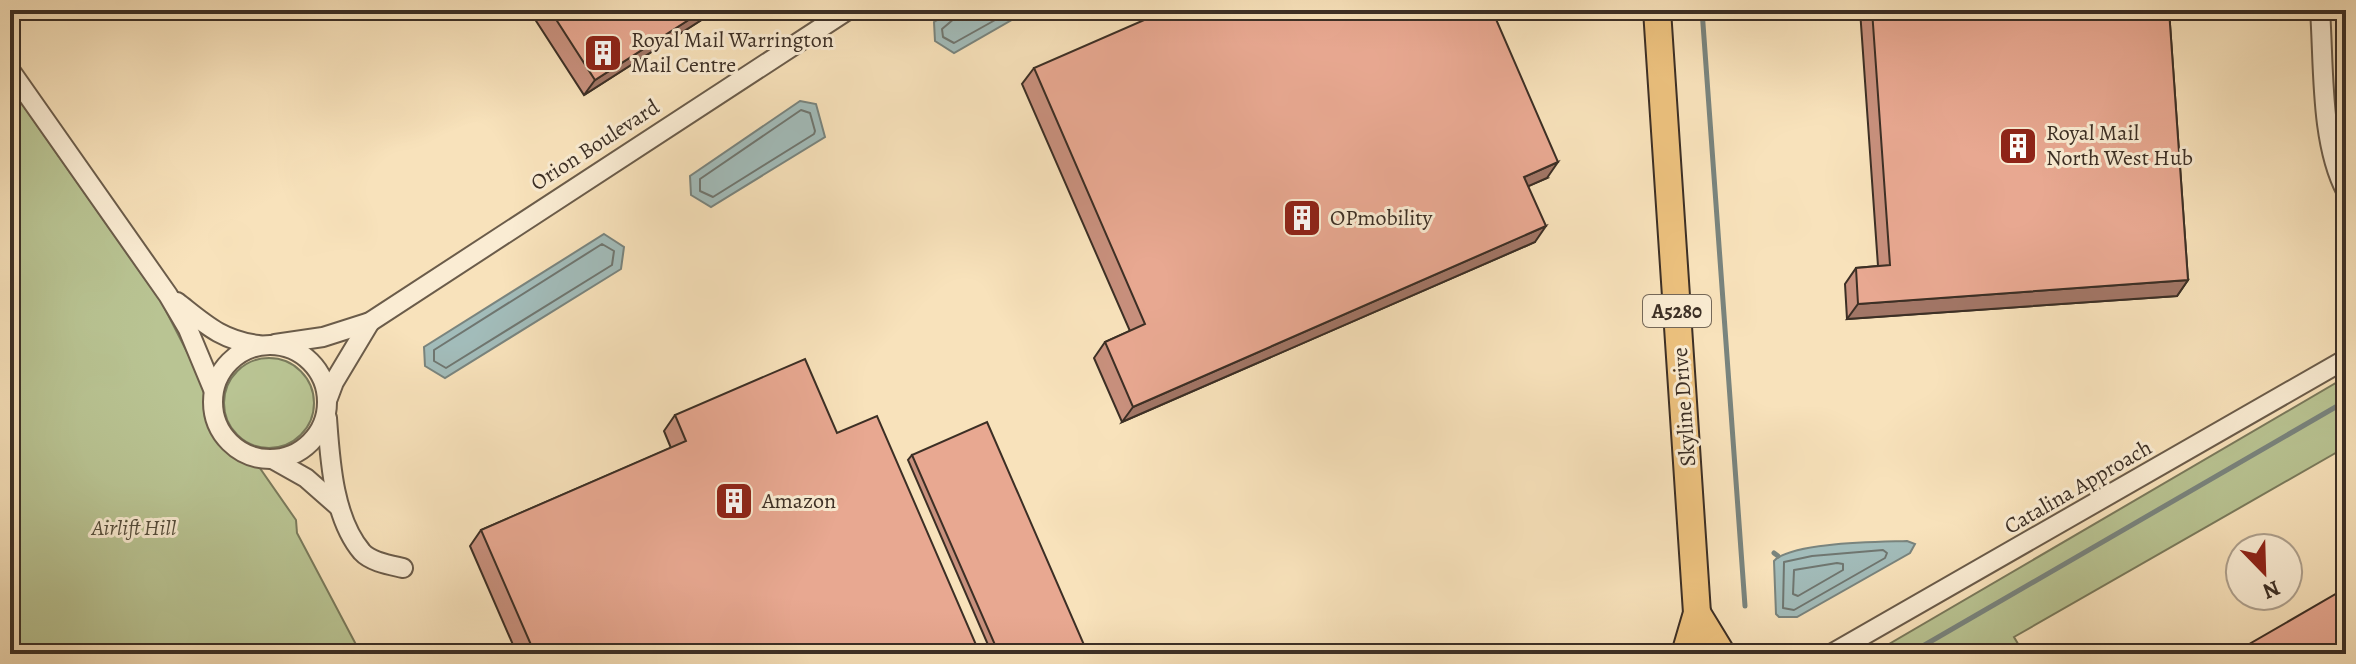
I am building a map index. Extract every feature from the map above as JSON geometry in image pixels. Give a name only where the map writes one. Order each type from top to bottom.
[{"type":"main road","name":"Skyline Drive","points":[[1657,10],[1697,613],[1685,654]]},
{"type":"main road","name":"Skyline Drive","points":[[1697,613],[1722,654]]},
{"type":"street","name":"Orion Boulevard","points":[[168,295],[218,334],[235,342],[267,345],[323,337],[370,322],[848,10]]},
{"type":"street","points":[[2320,10],[2329,139],[2335,168],[2346,191]]},
{"type":"street","name":"Orion Boulevard","points":[[10,70],[168,295],[188,329],[213,389]]},
{"type":"street","name":"Orion Boulevard","points":[[327,405],[334,382],[370,322]]},
{"type":"street","points":[[327,405],[323,426],[303,449],[289,457],[274,460],[256,458],[239,451],[216,424],[212,407],[213,389],[234,356],[267,345],[291,348],[305,356],[317,368],[324,382],[327,405],[330,463],[339,507],[363,553],[403,568]]},
{"type":"street","name":"Catalina Approach","points":[[1831,654],[2346,359]]},
{"type":"street","points":[[274,460],[306,478],[339,507]]},
{"type":"green space","name":"Airlift Hill","points":[[10,87],[162,303],[207,391],[226,444],[257,464],[296,520],[297,533],[361,654],[10,654]]},
{"type":"green space","points":[[269,358],[286,361],[301,371],[311,386],[314,403],[311,420],[301,435],[286,445],[269,448],[252,445],[237,435],[227,420],[224,403],[227,386],[237,371],[252,361]]},
{"type":"green space","points":[[2346,377],[2346,447],[2014,637],[2024,654],[1872,654]]},
{"type":"water","points":[[955,10],[1029,10],[954,53],[935,41],[934,22]]},
{"type":"water","points":[[800,101],[816,104],[825,137],[711,207],[691,195],[690,176]]},
{"type":"water","points":[[604,234],[624,247],[621,269],[445,378],[425,366],[424,347]]},
{"type":"water","points":[[1907,541],[1915,544],[1910,553],[1797,617],[1779,617],[1776,614],[1774,561],[1783,555],[1837,544]]},
{"type":"building","name":"Royal Mail Warrington Mail Centre","points":[[550,10],[704,10],[595,80]]},
{"type":"building","name":"OPmobility","points":[[1167,10],[1492,10],[1558,162],[1524,177],[1546,226],[1133,407],[1105,342],[1145,324],[1034,68]]},
{"type":"building","name":"Royal Mail North West Hub","points":[[1872,10],[2169,10],[2188,280],[1858,304],[1856,268],[1890,265]]},
{"type":"building","name":"Amazon","points":[[805,359],[837,433],[877,416],[980,654],[535,654],[481,530],[686,441],[675,415]]},
{"type":"building","points":[[987,422],[1088,654],[999,654],[912,455]]},
{"type":"building","points":[[2346,588],[2346,654],[2232,654]]},
{"type":"waterway","points":[[1702,10],[1745,606]]},
{"type":"waterway","points":[[1909,654],[2346,401]]},
{"type":"waterway","points":[[1774,553],[1778,556]]},
{"type":"place","name":"Royal Mail Warrington Mail Centre","points":[[603,53]]},
{"type":"place","name":"Royal Mail North West Hub","points":[[2018,146]]},
{"type":"place","name":"OPmobility","points":[[1302,218]]},
{"type":"place","name":"Amazon","points":[[734,501]]}]
